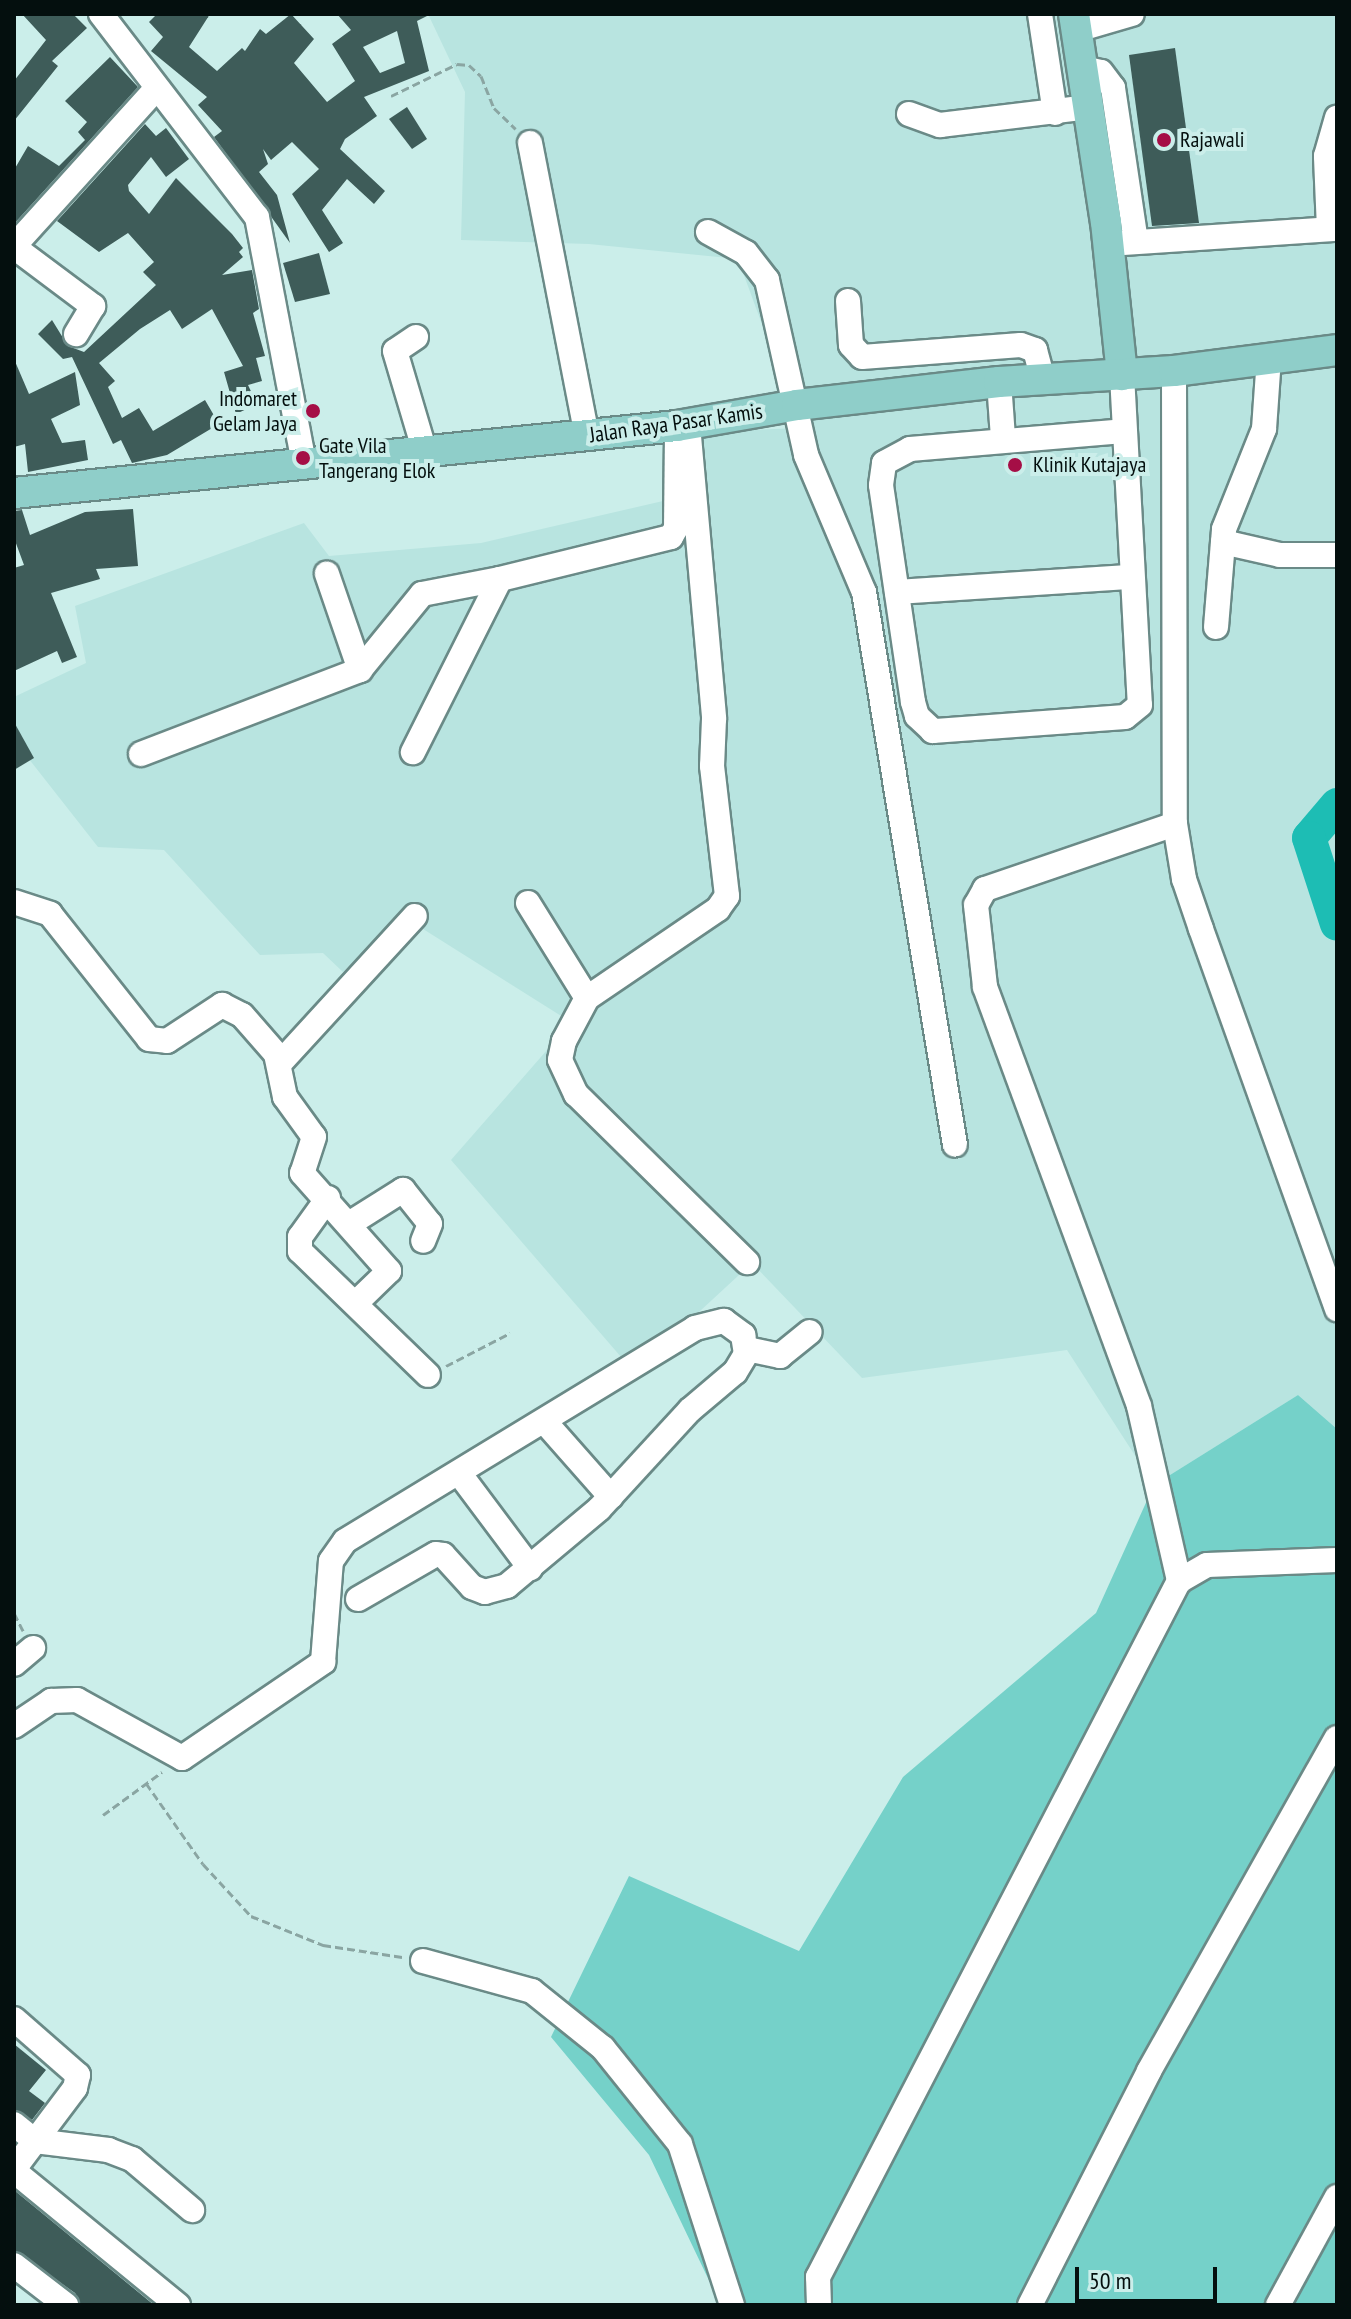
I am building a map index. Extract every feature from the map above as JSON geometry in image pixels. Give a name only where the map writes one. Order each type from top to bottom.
[{"type":"main road","points":[[1075,22],[1089,107],[1123,243],[1122,375]]},
{"type":"main road","name":"Jalan Raya Pasar Kamis","points":[[14,493],[683,425],[797,405],[999,382],[1174,371],[1337,350]]},
{"type":"street","points":[[101,14],[260,224],[304,463]]},
{"type":"street","points":[[122,39],[128,14]]},
{"type":"street","points":[[1040,14],[1055,113]]},
{"type":"street","points":[[1075,22],[1132,14]]},
{"type":"street","points":[[1083,68],[1101,72],[1113,88],[1123,243],[1333,229],[1326,156],[1337,118]]},
{"type":"street","points":[[76,334],[93,306],[14,246],[157,88]]},
{"type":"street","points":[[909,114],[940,125],[1089,107]]},
{"type":"street","points":[[530,143],[587,435]]},
{"type":"street","points":[[708,232],[746,253],[767,280],[806,455],[864,592],[955,1145]]},
{"type":"street","points":[[848,301],[851,345],[862,357],[1021,345],[1035,350],[1043,379]]},
{"type":"street","points":[[416,337],[395,351],[425,452]]},
{"type":"street","points":[[1216,627],[1223,542],[1232,503],[1264,429],[1269,358]]},
{"type":"street","points":[[1174,371],[1175,824],[1197,916],[1337,1309]]},
{"type":"street","points":[[1122,375],[1132,577],[1143,690],[1136,710],[1125,717],[946,733],[933,731],[917,716],[881,485],[887,457],[910,449],[1003,438],[1123,431]]},
{"type":"street","points":[[999,382],[1003,438]]},
{"type":"street","points":[[141,754],[360,670],[422,594],[500,579],[671,537],[676,528],[683,425]]},
{"type":"street","points":[[683,425],[711,673],[712,766],[727,896],[718,909],[587,998],[564,1041],[564,1076],[576,1094],[747,1262]]},
{"type":"street","points":[[1223,542],[1280,555],[1337,555]]},
{"type":"street","points":[[327,574],[360,670]]},
{"type":"street","points":[[897,592],[1132,577]]},
{"type":"street","points":[[413,752],[500,579]]},
{"type":"street","points":[[1175,824],[985,889],[976,905],[985,987],[1139,1406],[1179,1581]]},
{"type":"street","points":[[14,902],[50,914],[149,1039],[167,1041],[222,1005],[242,1015],[281,1062],[285,1097],[314,1137],[302,1173],[328,1198],[389,1271],[355,1304]]},
{"type":"street","points":[[528,903],[587,998]]},
{"type":"street","points":[[281,1062],[415,916]]},
{"type":"street","points":[[349,1224],[403,1190],[430,1224],[423,1241]]},
{"type":"street","points":[[328,1198],[299,1246],[428,1375]]},
{"type":"street","points":[[15,1723],[51,1701],[77,1700],[182,1758],[323,1662],[331,1561],[338,1546],[695,1328],[715,1322],[731,1324],[743,1335],[747,1349],[735,1372],[690,1410],[611,1497],[507,1586],[485,1592],[436,1554],[358,1599]]},
{"type":"street","points":[[747,1349],[780,1356],[810,1332]]},
{"type":"street","points":[[544,1421],[611,1497]]},
{"type":"street","points":[[459,1473],[530,1568]]},
{"type":"street","points":[[819,2305],[818,2277],[1179,1581],[1207,1565],[1337,1560]]},
{"type":"street","points":[[14,1664],[33,1648]]},
{"type":"street","points":[[1030,2305],[1149,2071],[1334,1750]]},
{"type":"street","points":[[423,1961],[532,1991],[603,2048],[680,2144],[732,2305]]},
{"type":"street","points":[[14,2019],[78,2075],[75,2088],[14,2170],[178,2305]]},
{"type":"street","points":[[14,2124],[35,2141],[108,2150],[132,2159],[192,2210]]},
{"type":"street","points":[[1278,2305],[1337,2197]]},
{"type":"street","points":[[14,2265],[66,2305]]},
{"type":"path","points":[[391,96],[457,64],[469,65],[481,76],[494,108],[530,143]]},
{"type":"path","points":[[428,1375],[510,1333]]},
{"type":"path","points":[[103,1815],[182,1758]]},
{"type":"path","points":[[146,1783],[203,1864],[251,1916],[323,1945],[423,1961]]},
{"type":"shaded area","points":[[428,14],[1337,14],[1337,1429],[1298,1395],[1154,1485],[1067,1350],[862,1378],[752,1263],[634,1372],[451,1160],[547,1050],[566,1019],[404,917],[343,972],[323,953],[260,955],[164,850],[98,847],[14,740],[14,697],[86,663],[75,606],[304,523],[329,556],[481,543],[702,492],[702,432],[800,428],[738,259],[589,244],[461,240],[465,92]]},
{"type":"shaded area","points":[[1298,1395],[1337,1429],[1337,2305],[716,2305],[716,2295],[649,2155],[551,2037],[629,1876],[799,1951],[903,1777],[1096,1613],[1154,1485]]},
{"type":"building","points":[[22,14],[73,14],[87,28],[52,61],[58,66],[14,121],[14,81],[46,40]]},
{"type":"building","points":[[157,14],[210,14],[189,47],[217,71],[242,48],[245,51],[260,29],[266,34],[291,14],[314,39],[294,63],[327,102],[355,81],[332,44],[351,30],[337,14],[431,14],[417,21],[429,71],[364,97],[377,116],[345,139],[340,149],[385,191],[374,204],[347,179],[322,210],[343,243],[329,252],[292,194],[319,169],[292,142],[271,160],[263,149],[268,164],[259,172],[277,195],[290,243],[214,137],[222,131],[198,105],[207,97],[151,51],[163,37],[149,22]],"holes":[[[397,31],[405,63],[380,73],[363,47]]]},
{"type":"building","name":"Rajawali","points":[[1175,48],[1199,223],[1152,226],[1129,55]]},
{"type":"building","points":[[110,57],[138,87],[14,224],[14,170],[28,146],[59,166],[85,140],[78,132],[87,122],[65,101]]},
{"type":"building","points":[[407,107],[427,139],[412,149],[389,119]]},
{"type":"building","points":[[145,124],[156,136],[166,128],[189,159],[166,177],[151,157],[128,185],[129,191],[149,214],[176,178],[232,234],[243,248],[239,252],[243,257],[222,275],[252,270],[259,309],[253,313],[265,356],[256,358],[262,381],[248,385],[257,404],[236,414],[224,372],[243,366],[212,309],[182,329],[170,310],[140,329],[99,363],[115,381],[108,387],[122,418],[139,408],[153,431],[205,400],[219,424],[167,455],[132,463],[121,440],[113,444],[72,357],[63,359],[38,334],[52,320],[68,346],[84,352],[156,285],[143,272],[154,262],[128,233],[99,252],[57,221]]},
{"type":"building","points":[[319,253],[330,294],[295,302],[283,263]]},
{"type":"building","points":[[14,359],[29,394],[75,372],[80,405],[51,419],[62,443],[85,440],[88,460],[28,472],[25,444],[14,447]]},
{"type":"building","points":[[133,509],[138,566],[96,569],[100,579],[51,593],[77,657],[62,663],[57,651],[14,671],[14,568],[24,565],[14,538],[14,511],[22,510],[30,535],[85,512]]},
{"type":"building","points":[[14,722],[34,758],[14,770]]},
{"type":"building","points":[[14,2044],[46,2070],[29,2091],[45,2103],[32,2120],[14,2109]]},
{"type":"building","points":[[14,2190],[154,2305],[81,2305],[75,2293],[14,2250]]},
{"type":"waterway","points":[[1337,805],[1309,838],[1337,924]]},
{"type":"place","name":"Rajawali","points":[[1164,140]]},
{"type":"place","name":"Indomaret Gelam Jaya","points":[[313,411]]},
{"type":"place","name":"Gate Vila Tangerang Elok","points":[[303,458]]},
{"type":"place","name":"Klinik Kutajaya","points":[[1015,465]]}]
